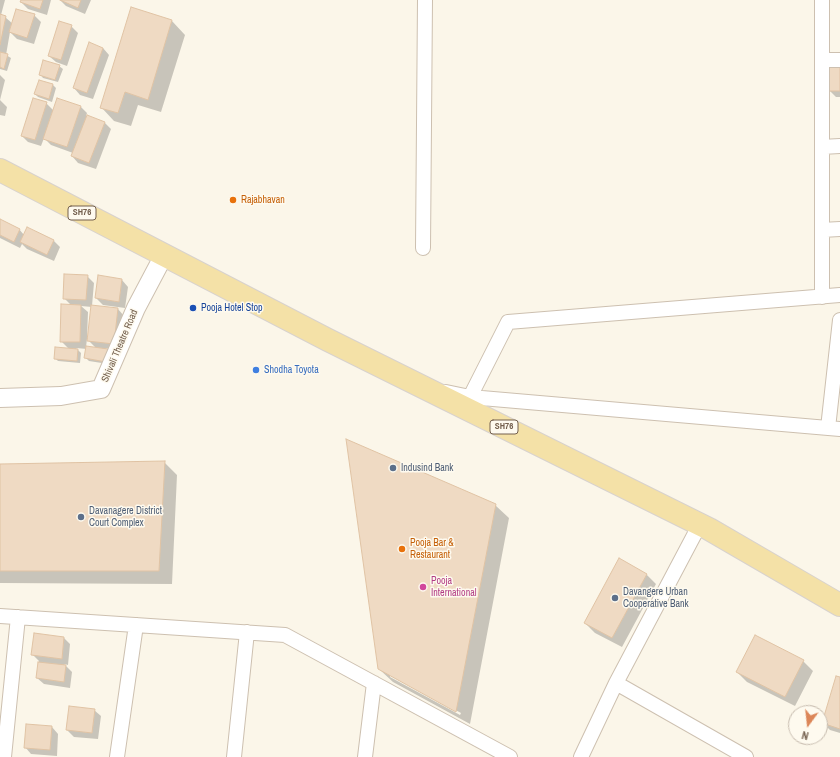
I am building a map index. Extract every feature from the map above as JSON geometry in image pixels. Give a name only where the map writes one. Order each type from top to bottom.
[{"type":"main road","name":"SH76","points":[[0,170],[328,340],[700,524],[840,605]]},
{"type":"street","points":[[423,248],[425,0]]},
{"type":"street","points":[[822,0],[822,297]]},
{"type":"street","points":[[822,60],[840,60]]},
{"type":"street","points":[[822,147],[840,146]]},
{"type":"street","points":[[822,230],[840,228]]},
{"type":"street","name":"Shivali Theatre Road","points":[[0,398],[61,396],[101,389],[136,308],[164,255]]},
{"type":"street","points":[[470,397],[508,322],[840,295]]},
{"type":"street","points":[[421,386],[470,397],[834,429],[840,320]]},
{"type":"street","points":[[581,757],[616,683],[700,524]]},
{"type":"street","points":[[0,616],[285,635],[505,756]]},
{"type":"street","points":[[4,757],[18,617]]},
{"type":"street","points":[[117,757],[136,625]]},
{"type":"street","points":[[234,757],[247,632]]},
{"type":"street","points":[[365,757],[374,683]]},
{"type":"street","points":[[616,683],[746,757]]},
{"type":"building","points":[[21,0],[43,0],[40,9],[20,2]]},
{"type":"building","points":[[60,0],[81,0],[78,8]]},
{"type":"building","points":[[131,7],[172,20],[148,100],[125,92],[118,113],[100,108]]},
{"type":"building","points":[[16,9],[35,14],[27,38],[9,32]]},
{"type":"building","points":[[0,14],[6,16],[0,45]]},
{"type":"building","points":[[59,21],[72,25],[61,60],[48,56]]},
{"type":"building","points":[[89,42],[103,48],[87,93],[73,88]]},
{"type":"building","points":[[0,52],[8,54],[4,69],[0,67]]},
{"type":"building","points":[[43,60],[60,65],[55,80],[39,75]]},
{"type":"building","points":[[828,60],[840,60],[840,91],[828,91]]},
{"type":"building","points":[[39,80],[53,84],[49,99],[34,94]]},
{"type":"building","points":[[33,98],[47,102],[35,140],[21,136]]},
{"type":"building","points":[[57,98],[81,106],[67,147],[43,139]]},
{"type":"building","points":[[87,115],[105,122],[89,163],[71,156]]},
{"type":"building","points":[[0,219],[20,229],[14,242],[0,235]]},
{"type":"building","points":[[27,227],[54,240],[47,255],[20,242]]},
{"type":"building","points":[[64,274],[88,275],[86,300],[63,299]]},
{"type":"building","points":[[98,275],[122,279],[119,302],[95,298]]},
{"type":"building","points":[[61,304],[81,305],[80,342],[60,342]]},
{"type":"building","points":[[91,305],[118,308],[114,344],[87,341]]},
{"type":"building","points":[[86,346],[108,349],[106,362],[84,358]]},
{"type":"building","points":[[55,347],[78,349],[77,361],[54,359]]},
{"type":"building","name":"Pooja International","points":[[346,439],[496,504],[456,712],[378,669]]},
{"type":"building","name":"Davanagere District Court Complex","points":[[165,461],[159,571],[0,571],[0,464]]},
{"type":"building","name":"Davangere Urban Cooperative Bank","points":[[619,558],[647,574],[612,638],[584,623]]},
{"type":"building","points":[[34,633],[64,637],[62,659],[31,655]]},
{"type":"building","points":[[755,635],[804,660],[785,697],[736,672]]},
{"type":"building","points":[[38,662],[66,665],[64,682],[36,678]]},
{"type":"building","points":[[836,676],[840,677],[840,729],[828,725],[827,705]]},
{"type":"building","points":[[69,706],[95,709],[92,733],[66,730]]},
{"type":"building","points":[[26,724],[52,726],[50,750],[24,748]]},
{"type":"place","name":"Rajabhavan","points":[[233,200]]},
{"type":"place","name":"Pooja Hotel Stop","points":[[193,308]]},
{"type":"place","name":"Shodha Toyota","points":[[256,370]]},
{"type":"place","name":"Indusind Bank","points":[[393,468]]},
{"type":"place","name":"Davanagere District Court Complex","points":[[81,517]]},
{"type":"place","name":"Pooja Bar & Restaurant","points":[[402,549]]},
{"type":"place","name":"Pooja International","points":[[423,587]]},
{"type":"place","name":"Davangere Urban Cooperative Bank","points":[[615,598]]}]
